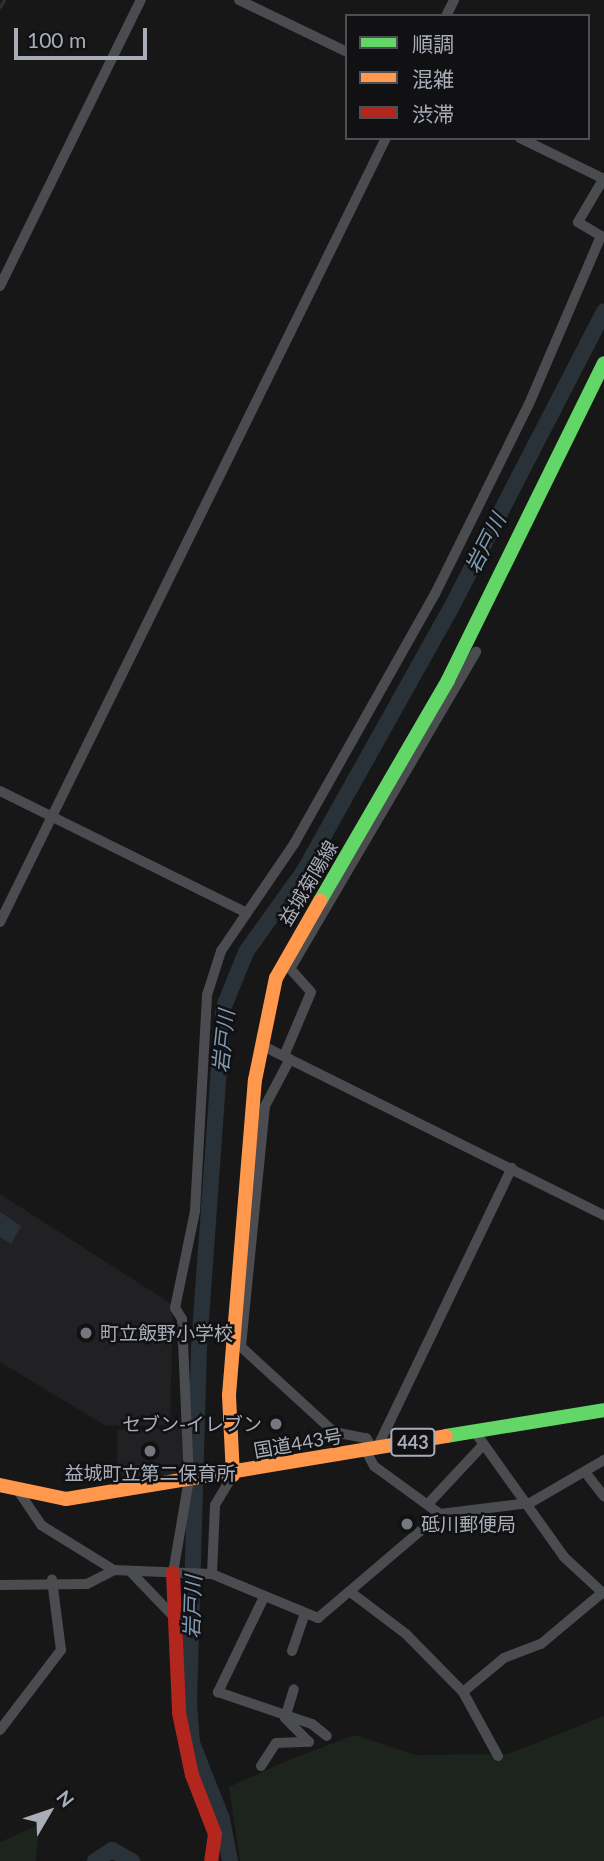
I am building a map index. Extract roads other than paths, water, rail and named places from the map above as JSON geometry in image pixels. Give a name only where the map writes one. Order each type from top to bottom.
[{"type":"main road","name":"益城菊陽線","points":[[227,1476],[261,1045],[268,1003],[288,952],[448,680],[604,363]]},
{"type":"main road","name":"国道443号","points":[[0,1485],[19,1492],[66,1499],[189,1479],[227,1476],[372,1449],[479,1439],[604,1410]]},
{"type":"main road","points":[[176,1574],[173,1616],[181,1653],[179,1713],[192,1775],[215,1835],[211,1861]]},
{"type":"street","points":[[0,286],[141,0]]},
{"type":"street","points":[[240,0],[345,51]]},
{"type":"street","points":[[0,922],[385,140]]},
{"type":"street","points":[[176,1574],[189,1479],[182,1319],[175,1308],[195,1210],[206,995],[243,911],[293,844],[435,594],[529,404],[600,236],[578,222],[604,178],[524,140]]},
{"type":"street","points":[[440,1514],[374,1466],[372,1449],[366,1438],[334,1432],[236,1343],[265,1106],[287,1058],[311,992],[290,969],[476,652]]},
{"type":"street","points":[[0,791],[243,911]]},
{"type":"street","points":[[261,1045],[604,1215]]},
{"type":"street","points":[[372,1449],[512,1168]]},
{"type":"street","points":[[428,1504],[479,1439],[530,1503],[564,1557],[603,1593],[541,1644],[504,1658],[463,1692]]},
{"type":"street","points":[[19,1492],[41,1525],[114,1570],[212,1574],[304,1617],[318,1618],[353,1594],[407,1538],[440,1514],[530,1503],[604,1460]]},
{"type":"street","points":[[585,1472],[604,1496]]},
{"type":"street","points":[[212,1574],[215,1505],[227,1476]]},
{"type":"street","points":[[0,1585],[51,1580],[87,1584],[114,1570]]},
{"type":"street","points":[[130,1571],[173,1616]]},
{"type":"street","points":[[0,1730],[61,1650],[51,1580]]},
{"type":"street","points":[[353,1594],[406,1634],[463,1692],[498,1756]]},
{"type":"street","points":[[264,1597],[218,1692],[327,1736]]},
{"type":"street","points":[[292,1651],[304,1617]]},
{"type":"street","points":[[285,1717],[294,1689]]},
{"type":"street","points":[[261,1766],[275,1743],[309,1742],[285,1717]]},
{"type":"waterway","points":[[0,7],[4,0]]},
{"type":"waterway","name":"岩戸川","points":[[230,1861],[222,1819],[192,1743],[189,1703],[199,1347],[223,1009],[246,952],[304,871],[450,610],[604,311]]},
{"type":"waterway","name":"岩戸川","points":[[95,1861],[112,1850],[132,1861]]},
{"type":"place","name":"町立飯野小学校","points":[[86,1333]]},
{"type":"place","name":"セブン-イレブン","points":[[276,1424]]},
{"type":"place","name":"益城町立第二保育所","points":[[150,1451]]},
{"type":"place","name":"砥川郵便局","points":[[407,1524]]}]
